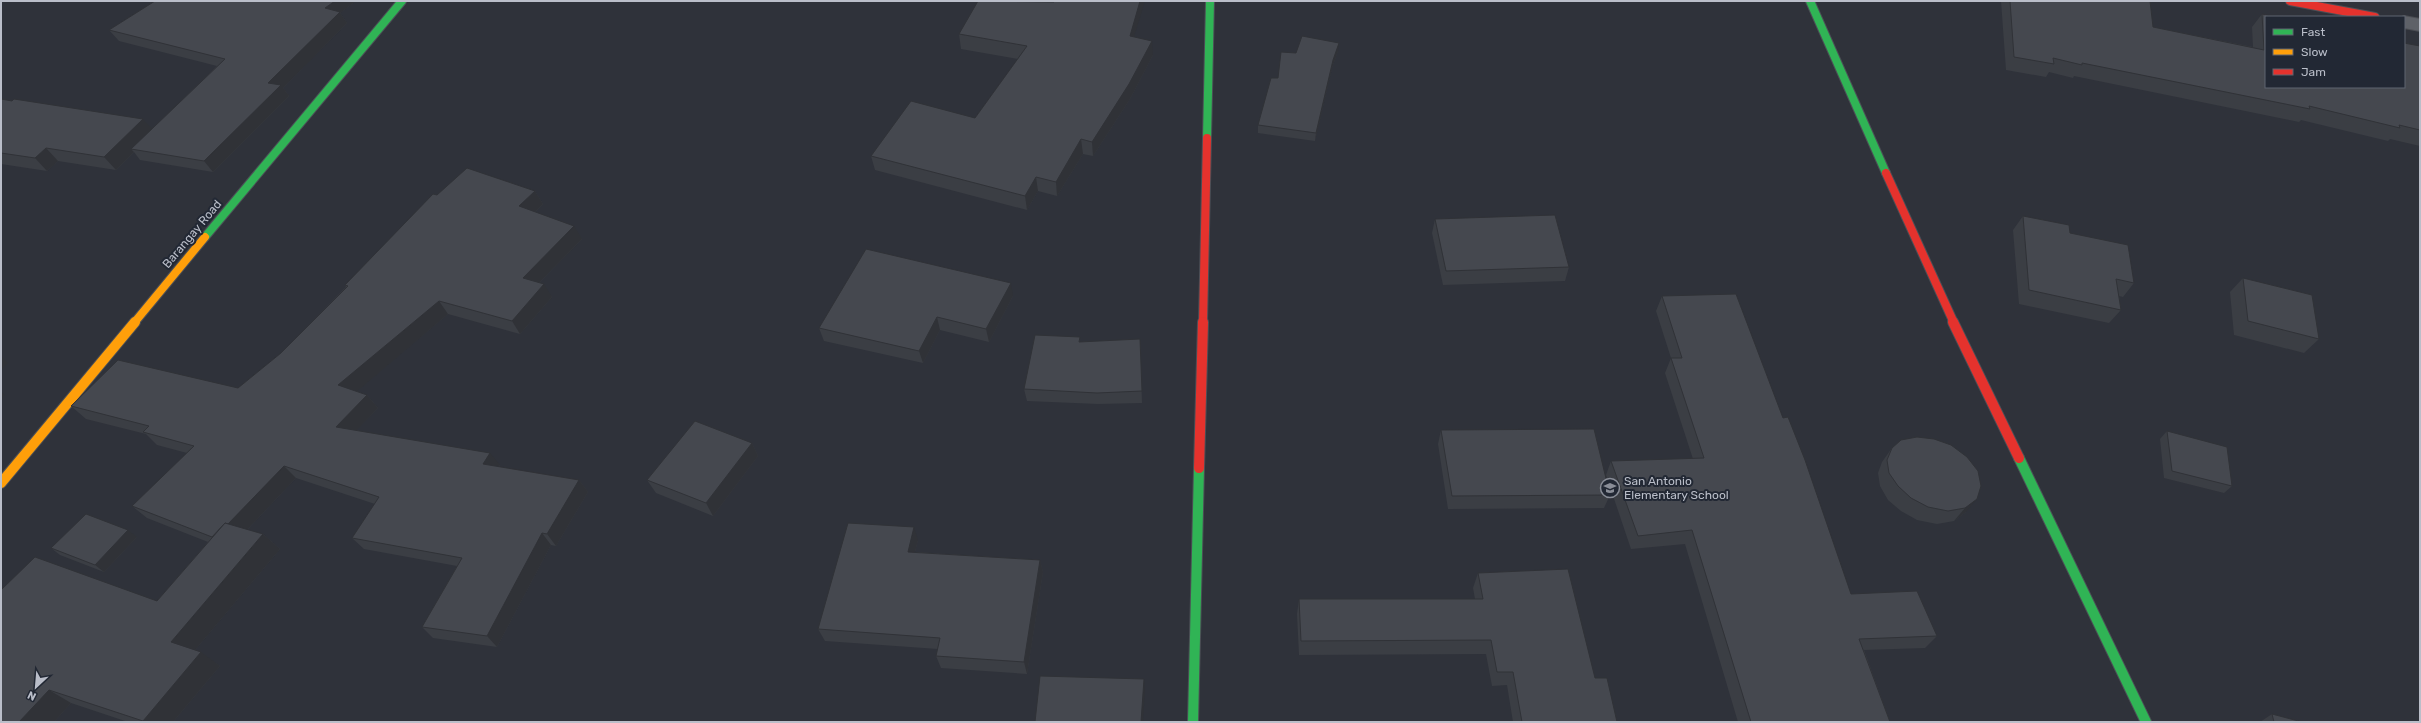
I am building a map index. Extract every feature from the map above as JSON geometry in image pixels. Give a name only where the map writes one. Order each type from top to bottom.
[{"type":"street","name":"Barangay Road","points":[[1,483],[402,1]]},
{"type":"street","points":[[1193,722],[1210,1]]},
{"type":"street","points":[[1810,1],[1946,307],[2146,722]]},
{"type":"street","points":[[2290,1],[2370,16]]},
{"type":"street","points":[[2405,22],[2420,25]]},
{"type":"building","points":[[155,1],[335,1],[325,8],[340,12],[268,83],[281,85],[204,161],[131,149],[225,59],[109,30]]},
{"type":"building","points":[[978,1],[1140,1],[1130,36],[1152,41],[1129,84],[1092,142],[1081,139],[1056,182],[1036,177],[1025,196],[871,156],[911,101],[975,118],[1027,46],[959,34]]},
{"type":"building","points":[[2010,1],[2150,1],[2153,27],[2264,50],[2262,14],[2271,16],[2265,16],[2265,88],[2405,88],[2405,43],[2420,46],[2420,130],[2399,125],[2400,128],[2309,106],[2310,109],[2082,63],[2082,65],[2053,58],[2054,64],[2014,57]]},
{"type":"building","points":[[1302,36],[1339,43],[1333,60],[1316,133],[1258,125],[1271,78],[1278,78],[1281,52],[1296,53]]},
{"type":"building","points":[[1,99],[12,101],[14,99],[143,119],[104,157],[46,148],[35,158],[1,153]]},
{"type":"building","points":[[467,168],[535,191],[519,206],[574,226],[523,278],[544,284],[512,321],[439,301],[338,385],[367,395],[336,427],[490,453],[483,464],[579,480],[547,534],[542,533],[487,636],[422,627],[462,558],[352,538],[379,497],[284,466],[228,524],[225,523],[212,537],[132,506],[194,446],[143,432],[149,426],[71,406],[118,360],[238,388],[281,353],[348,286],[345,285],[433,194],[437,195]]},
{"type":"building","points":[[1555,215],[1569,267],[1446,271],[1435,219]]},
{"type":"building","points":[[2023,216],[2069,225],[2070,233],[2128,245],[2134,283],[2116,279],[2121,310],[2029,290]]},
{"type":"building","points":[[866,249],[1011,283],[986,329],[937,317],[919,351],[819,328]]},
{"type":"building","points":[[2243,278],[2312,295],[2319,339],[2248,321]]},
{"type":"building","points":[[1736,294],[1783,418],[1788,417],[1805,460],[1851,594],[1917,591],[1937,636],[1859,639],[1890,722],[1751,722],[1692,530],[1638,536],[1611,461],[1704,458],[1671,358],[1682,358],[1662,296]]},
{"type":"building","points":[[1035,335],[1080,337],[1079,342],[1140,339],[1142,391],[1097,393],[1024,389]]},
{"type":"building","points":[[695,421],[752,443],[706,503],[647,480]]},
{"type":"building","points":[[1594,429],[1610,495],[1452,496],[1441,430]]},
{"type":"building","points":[[2167,431],[2227,447],[2232,486],[2172,471]]},
{"type":"building","points":[[1917,437],[1934,439],[1951,445],[1967,457],[1978,471],[1981,486],[1977,499],[1965,508],[1948,511],[1928,507],[1911,498],[1898,486],[1889,473],[1887,460],[1892,448],[1901,440]]},
{"type":"building","points":[[86,514],[128,530],[95,565],[51,548]]},
{"type":"building","points":[[225,523],[263,534],[171,642],[201,652],[143,721],[49,690],[19,722],[1,722],[1,590],[35,557],[157,601]]},
{"type":"building","points":[[848,523],[914,527],[908,552],[1040,560],[1024,662],[936,656],[940,638],[818,629]]},
{"type":"building","points":[[1568,569],[1595,678],[1607,678],[1617,722],[1522,722],[1513,672],[1497,672],[1491,640],[1301,641],[1299,599],[1483,599],[1478,573]]},
{"type":"building","points":[[1040,676],[1144,679],[1141,722],[1035,722]]},
{"type":"building","points":[[2272,714],[2302,722],[2274,722]]},
{"type":"traffic: fast","points":[[205,237],[402,1]]},
{"type":"traffic: fast","points":[[1207,138],[1210,1]]},
{"type":"traffic: fast","points":[[1810,1],[1886,173]]},
{"type":"traffic: fast","points":[[2019,458],[2146,722]]},
{"type":"traffic: fast","points":[[1193,722],[1199,468]]},
{"type":"traffic: slow","points":[[1,483],[205,237]]},
{"type":"traffic: jam","points":[[2290,1],[2370,16]]},
{"type":"traffic: jam","points":[[1199,468],[1207,138]]},
{"type":"traffic: jam","points":[[1886,173],[1946,307],[2019,458]]},
{"type":"place","name":"San Antonio Elementary School","points":[[1610,488]]}]
